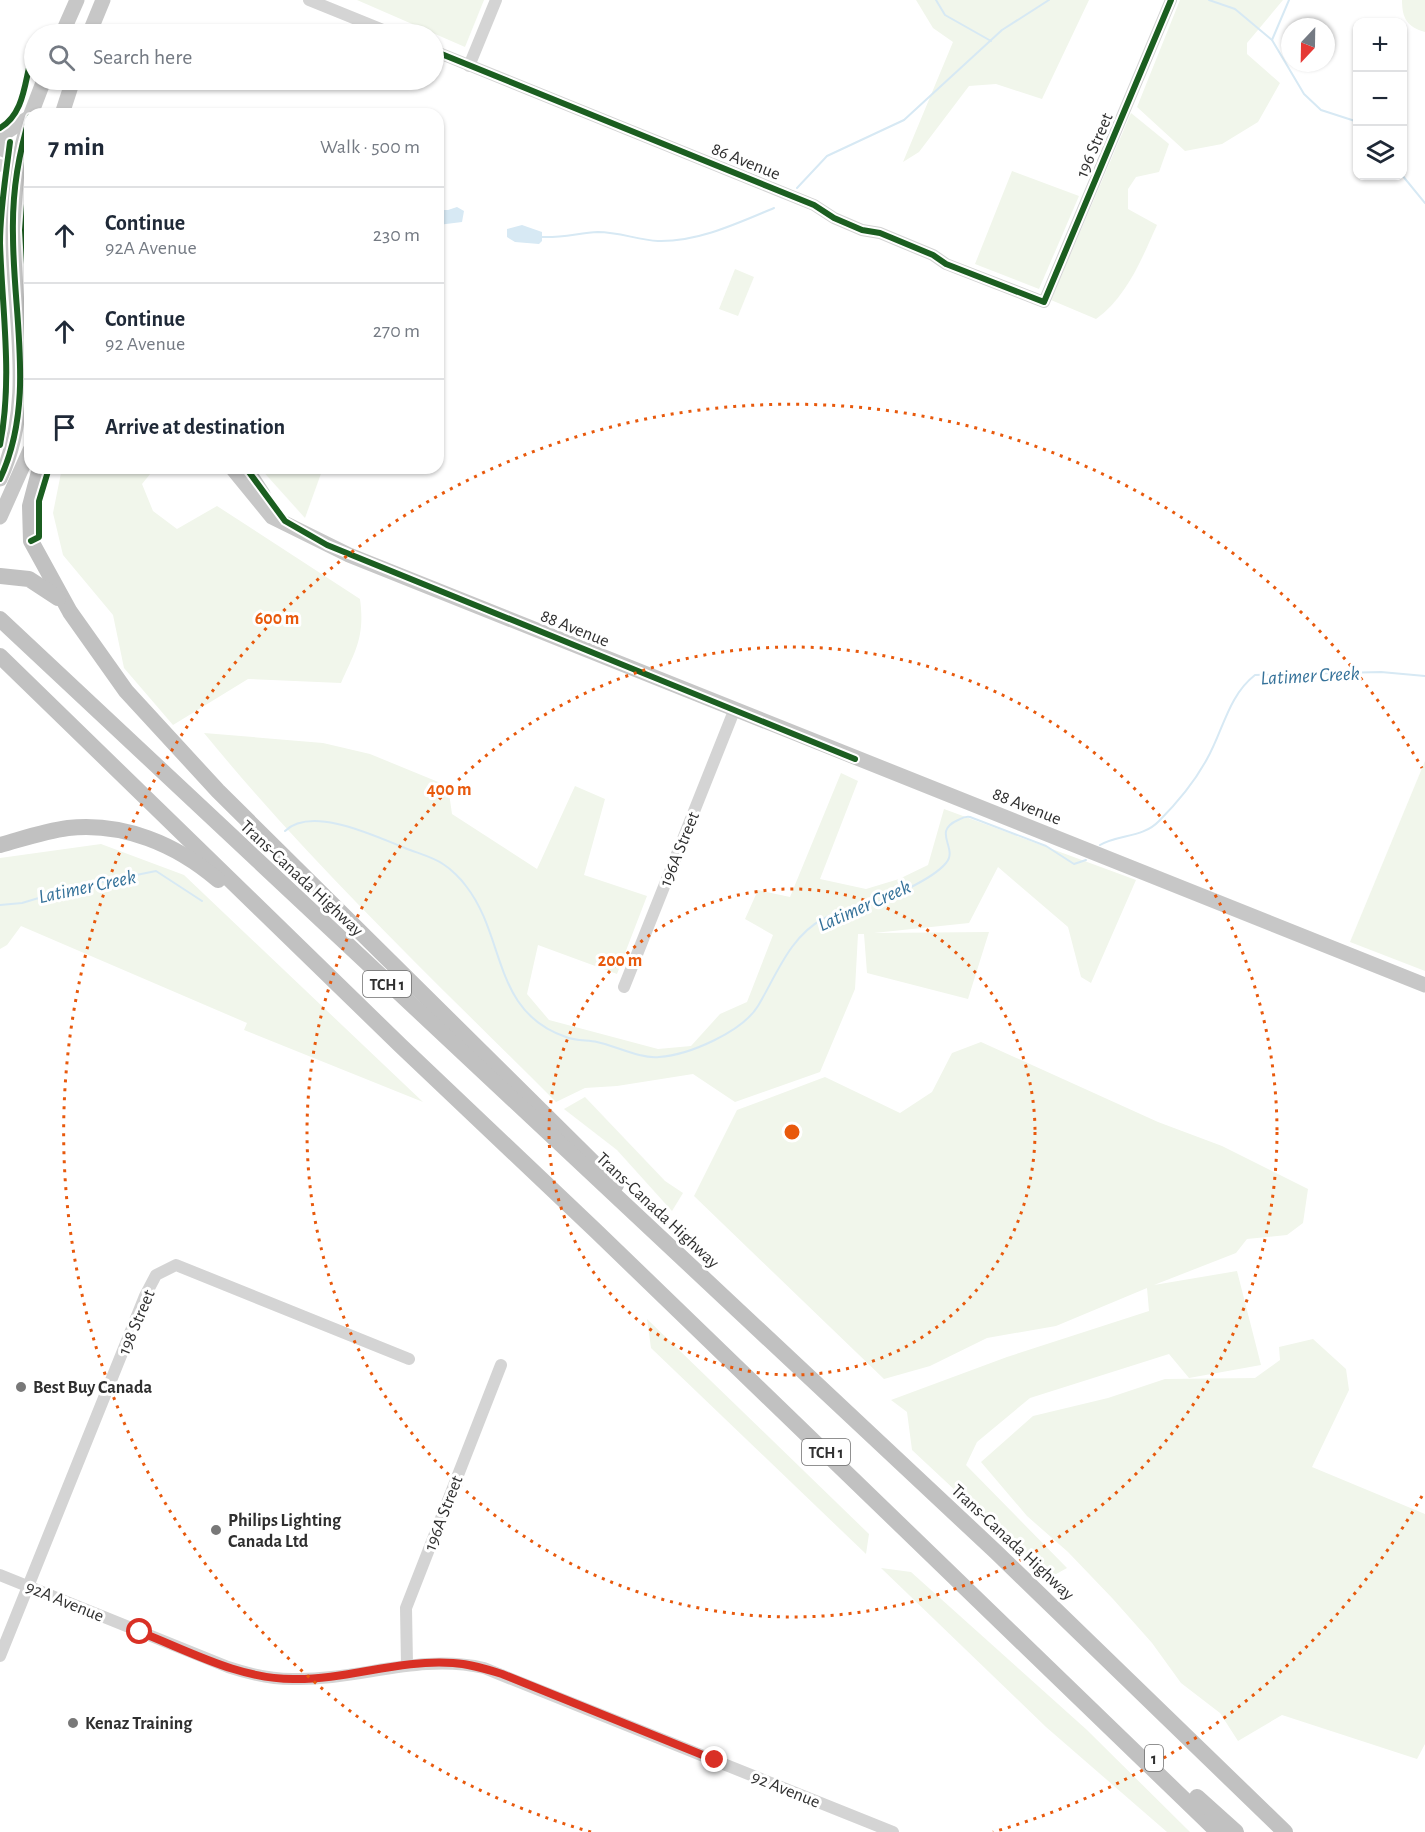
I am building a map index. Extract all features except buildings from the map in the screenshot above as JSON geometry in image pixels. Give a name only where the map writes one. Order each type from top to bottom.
[{"type":"highway","points":[[38,474],[28,516],[31,541],[70,612],[126,691],[175,747],[601,1168],[696,1271]]},
{"type":"highway","points":[[0,576],[29,579],[52,592],[70,612]]},
{"type":"highway","name":"Trans-Canada Highway","points":[[0,619],[550,1137],[996,1552],[1285,1832]]},
{"type":"highway","name":"TCH 1","points":[[0,656],[337,984],[1070,1687],[1218,1832]]},
{"type":"highway","points":[[0,845],[57,830],[81,827],[121,830],[162,843],[206,870],[337,984]]},
{"type":"highway","name":"1","points":[[1070,1687],[1150,1754],[1236,1832]]},
{"type":"main road","points":[[66,24],[76,0]]},
{"type":"main road","points":[[93,24],[103,0]]},
{"type":"main road","points":[[33,108],[40,90]]},
{"type":"main road","points":[[64,108],[70,90]]},
{"type":"main road","points":[[0,136],[24,120]]},
{"type":"main road","points":[[0,148],[24,166]]},
{"type":"main road","points":[[0,479],[14,441],[19,404],[18,328],[12,234],[24,177]]},
{"type":"main road","points":[[0,517],[24,463]]},
{"type":"main road","name":"88 Avenue","points":[[236,474],[272,517],[285,521],[349,555],[575,644],[734,711],[1425,985]]},
{"type":"main road","points":[[250,474],[285,521]]},
{"type":"street","points":[[309,0],[368,24]]},
{"type":"street","points":[[469,66],[496,0]]},
{"type":"street","name":"196 Street","points":[[1044,302],[1171,0]]},
{"type":"street","name":"86 Avenue","points":[[444,55],[823,209],[834,218],[862,230],[880,233],[933,255],[946,264],[1044,302]]},
{"type":"street","points":[[0,165],[24,168]]},
{"type":"street","name":"196A Street","points":[[624,987],[734,711]]},
{"type":"street","name":"198 Street","points":[[0,1656],[145,1296],[156,1275],[176,1265],[409,1359]]},
{"type":"street","name":"196A Street","points":[[407,1665],[406,1608],[501,1365]]},
{"type":"street","name":"92A Avenue","points":[[0,1575],[228,1667],[254,1675],[307,1678],[407,1665]]},
{"type":"street","name":"92 Avenue","points":[[407,1665],[453,1663],[502,1674],[893,1832]]},
{"type":"shaded area","points":[[357,0],[484,0],[465,47],[444,38],[444,24],[412,24]]},
{"type":"shaded area","points":[[916,0],[1089,0],[1042,99],[996,84],[969,86],[919,152],[903,162],[953,42],[933,28]]},
{"type":"shaded area","points":[[1180,0],[1283,0],[1247,43],[1247,54],[1280,83],[1258,122],[1222,144],[1185,151],[1137,107]]},
{"type":"shaded area","points":[[1402,0],[1425,0],[1425,32],[1410,24],[1403,12]]},
{"type":"shaded area","points":[[1131,113],[1169,144],[1159,172],[1136,177],[1128,189],[1128,209],[1157,225],[1133,276],[1116,300],[1096,319],[1051,300]]},
{"type":"shaded area","points":[[1012,171],[1079,196],[1039,289],[975,264]]},
{"type":"shaded area","points":[[735,269],[754,277],[738,316],[719,309]]},
{"type":"shaded area","points":[[61,474],[150,474],[142,484],[153,511],[177,529],[217,506],[360,599],[361,623],[358,642],[341,683],[248,679],[173,725],[124,668],[113,615],[63,555],[53,513]]},
{"type":"shaded area","points":[[265,474],[321,474],[305,518]]},
{"type":"shaded area","points":[[204,733],[323,743],[370,754],[448,786],[452,814],[537,869],[575,786],[605,799],[584,875],[647,896],[617,974],[538,945],[527,994],[549,1020],[658,1049],[691,1046],[720,1014],[747,1002],[773,935],[745,919],[758,890],[790,897],[841,773],[858,781],[820,879],[866,889],[899,879],[928,865],[944,809],[1136,880],[1091,983],[1081,977],[1068,927],[998,867],[969,923],[874,933],[989,932],[968,999],[867,973],[864,934],[858,934],[855,989],[820,1072],[735,1102],[693,1074],[617,1086],[585,1088],[556,1102],[331,876],[245,782]]},
{"type":"shaded area","points":[[1425,761],[1425,971],[1350,942]]},
{"type":"shaded area","points":[[101,844],[184,875],[423,1102],[244,1030],[247,1023],[21,926],[7,945],[0,949],[0,858]]},
{"type":"shaded area","points":[[981,1042],[1158,1122],[1222,1146],[1308,1189],[1303,1223],[1287,1235],[1247,1239],[1236,1253],[1154,1285],[1237,1271],[1261,1365],[1189,1378],[1169,1354],[1030,1398],[977,1442],[966,1465],[1067,1568],[1049,1578],[912,1450],[907,1412],[891,1400],[1007,1357],[1149,1311],[1147,1288],[1056,1326],[987,1338],[930,1366],[884,1379],[694,1196],[737,1110],[825,1077],[900,1113],[932,1092],[952,1053]]},
{"type":"shaded area","points":[[585,1097],[665,1181],[683,1193],[672,1211],[617,1150],[564,1109]]},
{"type":"shaded area","points":[[647,1319],[869,1534],[866,1554],[651,1348]]},
{"type":"shaded area","points":[[1313,1339],[1346,1369],[1349,1390],[1312,1467],[1425,1514],[1425,1744],[1417,1759],[1282,1715],[1238,1741],[1220,1713],[1181,1683],[1152,1643],[1113,1599],[1068,1552],[1027,1516],[981,1462],[1033,1416],[1108,1398],[1165,1379],[1255,1378],[1280,1360],[1279,1347]]},
{"type":"shaded area","points":[[881,1568],[911,1572],[1087,1730],[1190,1832],[1167,1832],[1046,1727]]},
{"type":"water","points":[[457,207],[464,211],[462,222],[444,224],[444,210]]},
{"type":"water","points":[[522,225],[542,232],[542,241],[539,244],[515,242],[507,237],[507,229]]},
{"type":"waterway","points":[[936,0],[945,15],[991,41]]},
{"type":"waterway","points":[[797,188],[827,156],[904,120],[1002,30],[1049,0]]},
{"type":"waterway","points":[[1209,0],[1235,9],[1272,40],[1304,94],[1321,110],[1353,120]]},
{"type":"waterway","points":[[1272,40],[1289,0]]},
{"type":"waterway","points":[[1406,180],[1425,203]]},
{"type":"waterway","points":[[542,237],[598,232],[658,241],[673,240],[703,235],[774,208]]},
{"type":"waterway","name":"Latimer Creek","points":[[1100,845],[1146,830],[1159,821],[1172,807],[1202,767],[1238,693],[1255,675],[1381,672],[1425,676]]},
{"type":"waterway","name":"Latimer Creek","points":[[285,831],[297,824],[311,821],[327,822],[362,831],[439,862],[461,880],[479,906],[512,992],[525,1010],[542,1025],[566,1037],[597,1042],[652,1057],[671,1055],[699,1047],[740,1025],[758,1006],[785,958],[811,926],[828,916],[885,899],[931,876],[946,863],[949,857],[947,830],[950,825],[962,818],[970,817],[1046,846],[1074,864],[1086,860]]},
{"type":"waterway","name":"Latimer Creek","points":[[0,905],[22,903],[72,888],[156,871],[202,901]]},
{"type":"cycle path","points":[[444,55],[814,205],[834,218],[862,230],[880,233],[933,255],[946,264],[1044,302],[1171,0]]},
{"type":"cycle path","points":[[0,128],[15,113],[24,89]]},
{"type":"cycle path","points":[[0,479],[11,450],[20,389],[13,220],[17,175],[24,139]]},
{"type":"cycle path","points":[[0,445],[6,394],[6,344],[0,230],[10,142]]},
{"type":"cycle path","points":[[31,541],[39,537],[39,501],[47,474]]},
{"type":"cycle path","points":[[250,474],[285,521],[327,545],[855,759]]},
{"type":"place","name":"Best Buy Canada","points":[[21,1387]]},
{"type":"place","name":"Philips Lighting Canada Ltd","points":[[216,1530]]},
{"type":"place","name":"Kenaz Training","points":[[73,1723]]},
{"type":"route","points":[[140,1632],[228,1667],[273,1678],[323,1677],[428,1662],[484,1668],[715,1760]]}]
